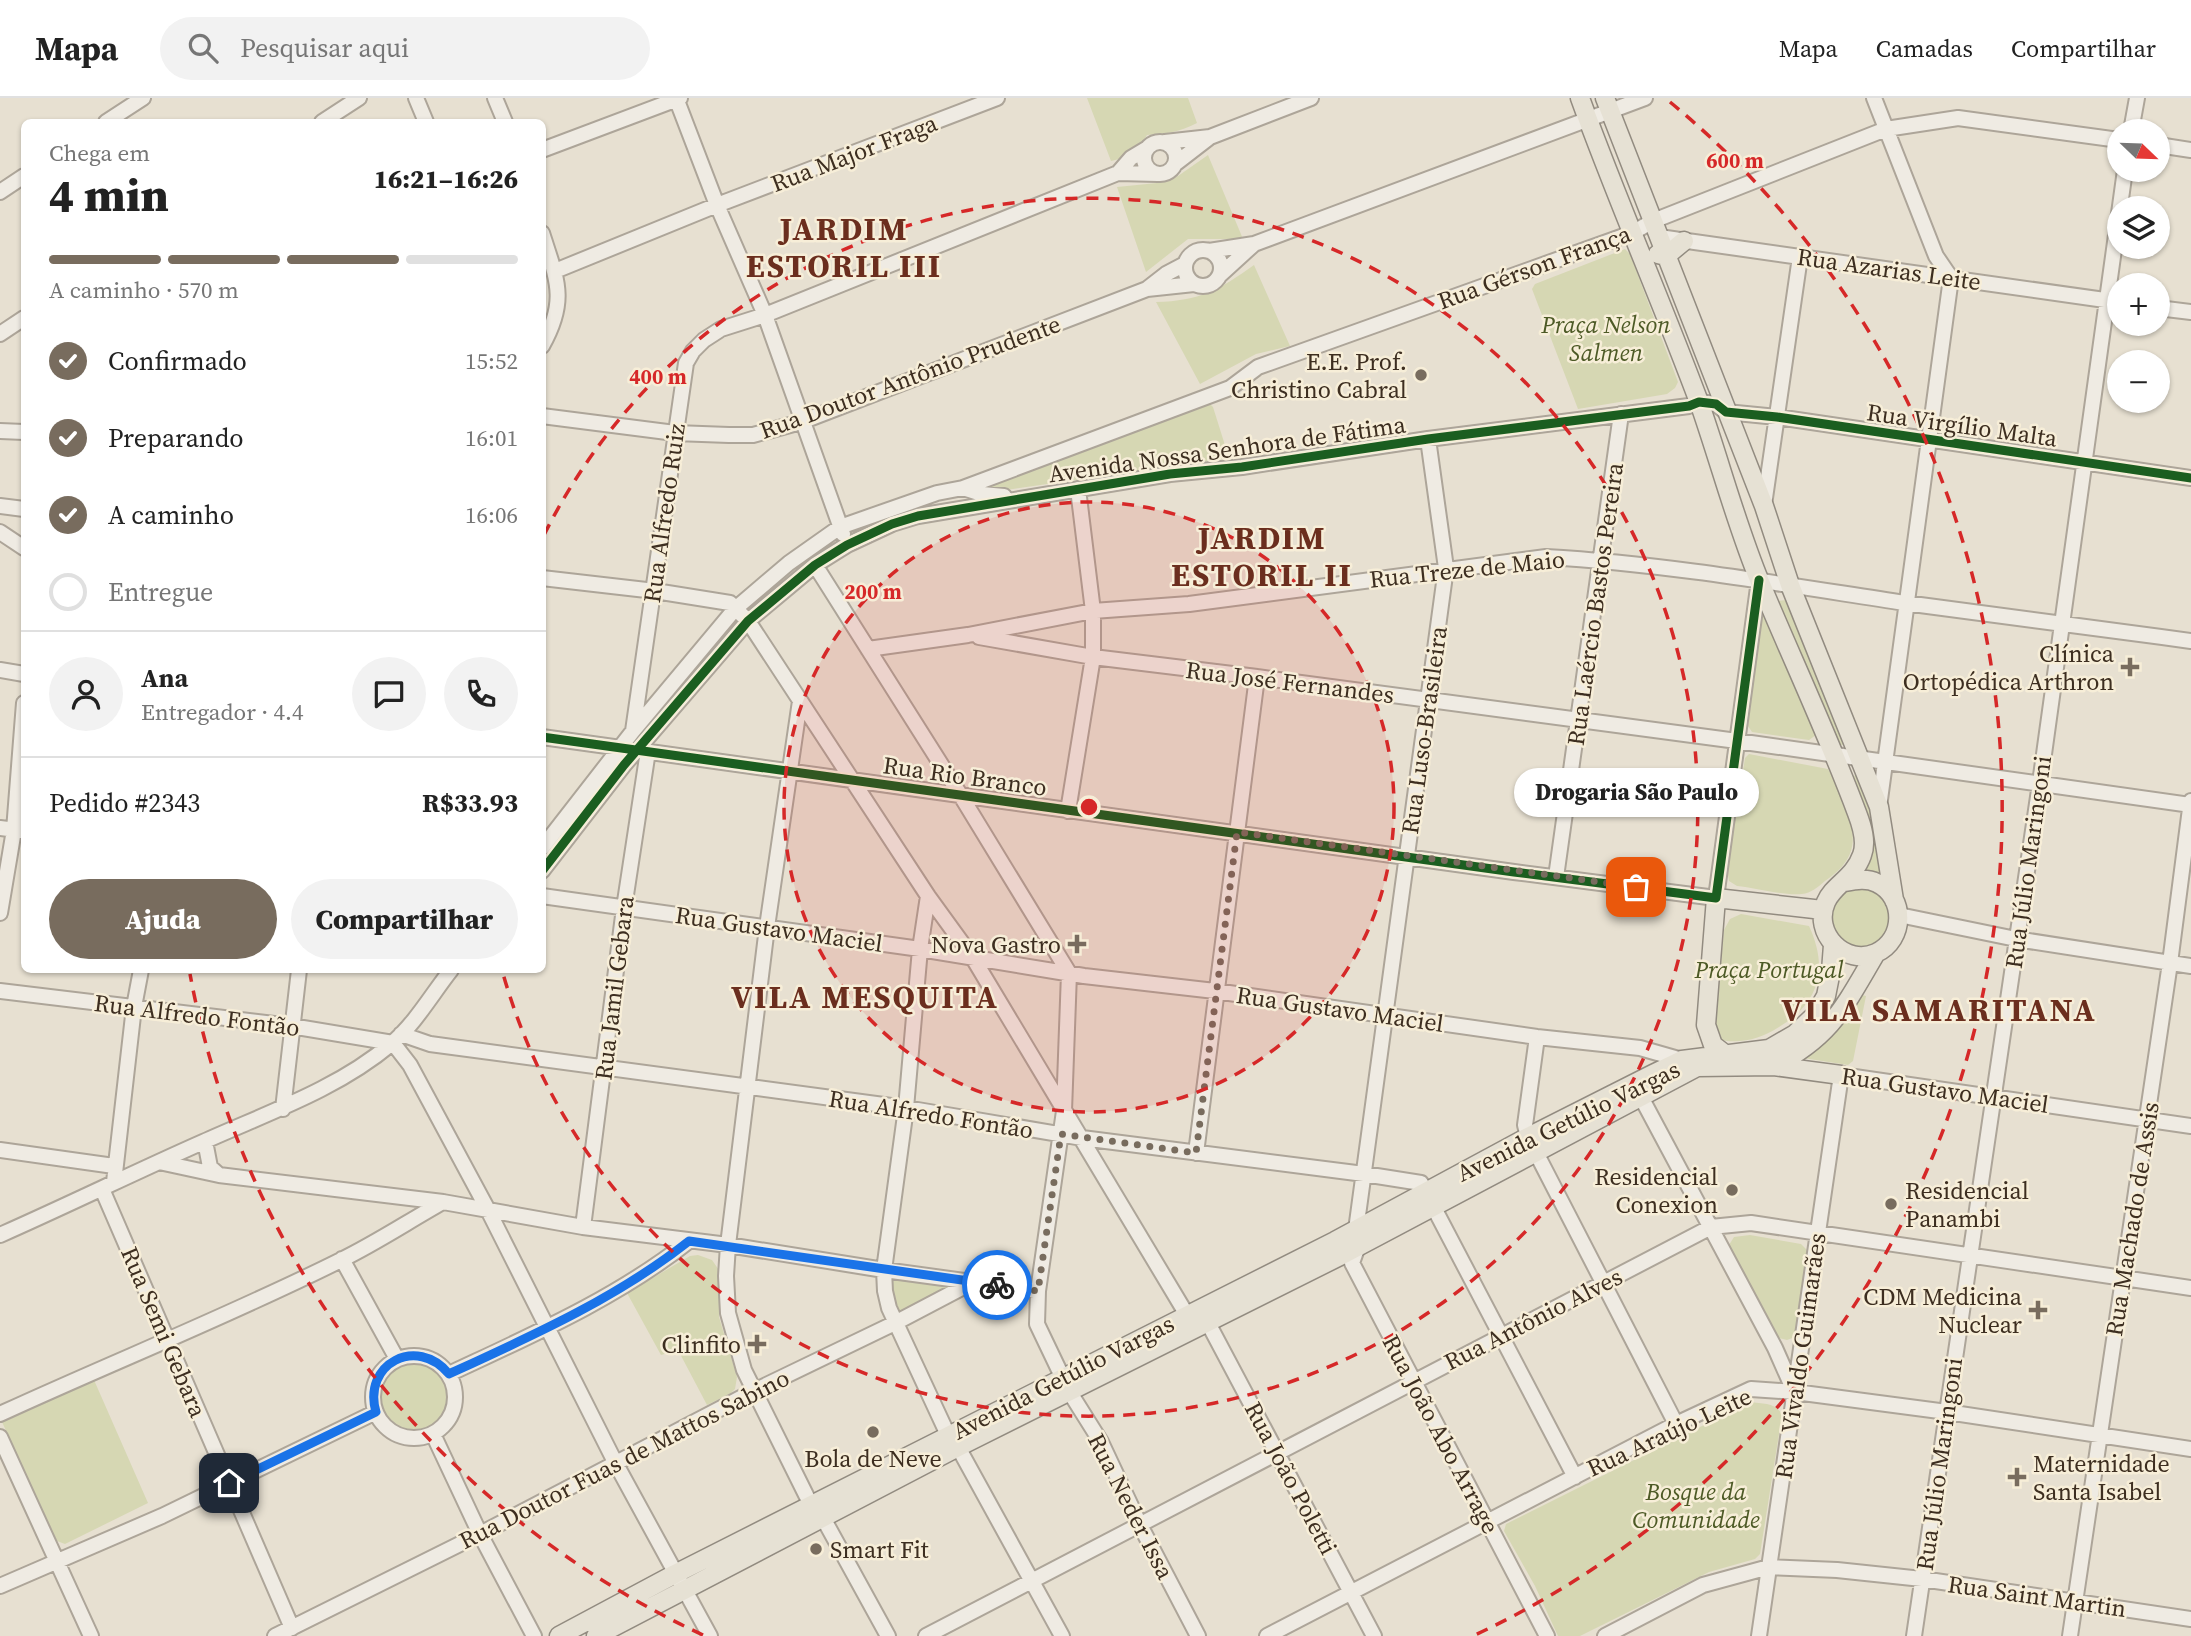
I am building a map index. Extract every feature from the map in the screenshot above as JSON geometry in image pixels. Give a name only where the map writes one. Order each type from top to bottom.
[{"type":"main road","points":[[1580,98],[1654,284],[1694,404],[1705,421],[1759,580],[1836,756],[1864,837],[1863,852],[1858,864],[1845,882],[1832,892],[1823,910],[1822,922],[1826,935],[1833,945],[1853,956],[1875,953],[1893,938],[1898,927],[1879,807],[1790,585],[1764,506],[1674,275],[1667,235],[1607,105]]},
{"type":"main road","points":[[1635,241],[1667,235]]},
{"type":"main road","points":[[1654,284],[1674,275]]},
{"type":"main road","points":[[1705,421],[1720,426],[1727,412]]},
{"type":"main road","points":[[1845,882],[1863,880],[1876,883],[1886,889],[1896,907]]},
{"type":"main road","points":[[1726,1055],[1713,1045],[1706,1025],[1716,898],[1823,910]]},
{"type":"main road","points":[[1690,1063],[1769,1049],[1795,1034],[1815,1015],[1826,996],[1833,945]]},
{"type":"main road","points":[[1774,1066],[1796,1054],[1833,1022],[1875,953]]},
{"type":"main road","name":"Rua Gustavo Maciel","points":[[1690,1063],[1774,1066],[1841,1076]]},
{"type":"main road","name":"Avenida Getúlio Vargas","points":[[1533,1144],[1641,1097],[1690,1063]]},
{"type":"main road","name":"Avenida Getúlio Vargas","points":[[559,1636],[680,1581],[1066,1384],[1207,1321],[1349,1247],[1653,1073],[1690,1063]]},
{"type":"main road","name":"Avenida Getúlio Vargas","points":[[1066,1384],[1187,1315],[1349,1247]]},
{"type":"main road","name":"Avenida Getúlio Vargas","points":[[596,1636],[680,1581]]},
{"type":"street","points":[[111,119],[143,98]]},
{"type":"street","points":[[328,119],[359,98]]},
{"type":"street","points":[[416,98],[425,119]]},
{"type":"street","points":[[495,98],[504,119]]},
{"type":"street","points":[[546,148],[678,98],[717,205],[765,315],[847,545]]},
{"type":"street","name":"Rua Major Fraga","points":[[555,271],[717,205],[997,98]]},
{"type":"street","name":"Rua Alfredo Ruiz","points":[[1118,173],[1131,158],[1154,142],[1210,137],[1311,98]]},
{"type":"street","name":"Rua Doutor Antônio Prudente","points":[[1147,289],[1185,264],[1192,253],[1203,249],[1255,244],[1588,120],[1607,105],[1644,98]]},
{"type":"street","points":[[1874,98],[1936,256],[1951,278],[1879,807]]},
{"type":"street","points":[[2133,119],[2137,98]]},
{"type":"street","name":"Rua Gérson França","points":[[966,489],[1230,388],[1258,367],[1635,241],[1667,235],[1886,128],[1958,117],[2107,138]]},
{"type":"street","name":"Rua Alfredo Ruiz","points":[[639,677],[655,591],[686,363],[704,340],[722,330],[1118,173],[1168,172],[1210,137]]},
{"type":"street","points":[[1165,142],[1173,149],[1175,164]]},
{"type":"street","points":[[2170,147],[2191,150]]},
{"type":"street","points":[[1146,149],[1143,160],[1145,165],[1158,174]]},
{"type":"street","points":[[0,192],[21,178]]},
{"type":"street","name":"Rua Júlio Maringoni","points":[[2116,273],[2124,182]]},
{"type":"street","name":"Rua Azarias Leite","points":[[1667,235],[1800,257],[2107,300]]},
{"type":"street","name":"Rua Doutor Antônio Prudente","points":[[546,417],[675,433],[753,435],[801,422],[1147,289],[1212,284],[1255,244]]},
{"type":"street","points":[[546,245],[555,271],[559,303],[553,328],[546,339]]},
{"type":"street","points":[[1209,250],[1218,258],[1220,275]]},
{"type":"street","points":[[1764,506],[1800,257]]},
{"type":"street","points":[[1185,264],[1185,275],[1194,284]]},
{"type":"street","points":[[2170,309],[2191,312]]},
{"type":"street","points":[[0,334],[21,320]]},
{"type":"street","name":"Rua Júlio Maringoni","points":[[1914,1636],[2040,783],[2083,462],[2107,333]]},
{"type":"street","name":"Avenida Nossa Senhora de Fátima","points":[[546,866],[624,765],[644,750],[748,621],[815,565],[847,545],[892,524],[918,516],[1078,489],[1694,404]]},
{"type":"street","name":"Rua Virgílio Malta","points":[[1694,404],[1716,404],[1727,412],[2191,478]]},
{"type":"street","name":"Rua Laércio Bastos Pereira","points":[[1556,877],[1621,414]]},
{"type":"street","points":[[0,431],[21,432]]},
{"type":"street","name":"Rua Luso-Brasileira","points":[[1349,1247],[1364,1174],[1446,568],[1428,439]]},
{"type":"street","points":[[966,489],[967,508]]},
{"type":"street","name":"Avenida Nossa Senhora de Fátima","points":[[546,843],[654,705],[735,609],[789,563],[840,527],[937,493],[966,489],[991,496],[1023,498]]},
{"type":"street","points":[[1068,811],[1093,657],[1093,611],[1078,489]]},
{"type":"street","points":[[0,506],[21,509]]},
{"type":"street","points":[[0,532],[21,546]]},
{"type":"street","name":"Rua Treze de Maio","points":[[868,649],[968,635],[1093,611],[1189,604],[1546,556],[1602,560],[1759,580],[2191,641]]},
{"type":"street","points":[[815,565],[1069,973]]},
{"type":"street","points":[[546,578],[730,603],[748,621],[928,896],[973,958],[1187,1315]]},
{"type":"street","points":[[1716,898],[1759,580]]},
{"type":"street","points":[[1015,643],[1018,626]]},
{"type":"street","name":"Rua José Fernandes","points":[[968,635],[1093,657],[1737,741]]},
{"type":"street","points":[[0,670],[21,674]]},
{"type":"street","points":[[639,677],[654,705]]},
{"type":"street","points":[[633,731],[639,677]]},
{"type":"street","points":[[1196,1153],[1258,677]]},
{"type":"street","points":[[800,701],[767,927],[728,1245],[728,1314],[744,1370],[754,1391],[817,1511],[888,1636]]},
{"type":"street","points":[[0,913],[13,830],[21,738]]},
{"type":"street","name":"Rua Rio Branco","points":[[546,738],[1716,898]]},
{"type":"street","points":[[1737,741],[2191,804]]},
{"type":"street","name":"Rua Jamil Gebara","points":[[583,1227],[644,750]]},
{"type":"street","points":[[624,765],[641,788]]},
{"type":"street","name":"Rua Machado de Assis","points":[[2070,1636],[2170,963],[2191,804]]},
{"type":"street","points":[[928,896],[920,948],[906,1108],[884,1270],[885,1291],[895,1323],[953,1441],[1062,1636]]},
{"type":"street","name":"Rua Gustavo Maciel","points":[[546,897],[920,948],[1069,973],[1385,1014],[1537,1037],[1640,1048],[1690,1063]]},
{"type":"street","points":[[1896,907],[2016,939],[2191,966]]},
{"type":"street","points":[[108,1186],[114,1167],[140,973]]},
{"type":"street","points":[[283,1109],[299,973]]},
{"type":"street","points":[[0,1235],[205,1141],[283,1109],[363,1066],[397,1038],[448,973]]},
{"type":"street","name":"Rua Neder Issa","points":[[1069,973],[1064,1111],[1038,1291],[1037,1324],[1066,1384],[1101,1442],[1140,1525],[1198,1636]]},
{"type":"street","name":"Rua Alfredo Fontão","points":[[0,991],[397,1038],[906,1108],[1082,1139],[1364,1174],[1421,1183],[1429,1200]]},
{"type":"street","points":[[1537,1037],[1525,1125],[1676,1424]]},
{"type":"street","points":[[397,1038],[488,1210],[616,1464],[710,1636]]},
{"type":"street","points":[[410,1065],[430,1044]]},
{"type":"street","points":[[1640,1048],[1653,1073]]},
{"type":"street","name":"Rua Gustavo Maciel","points":[[1841,1076],[2191,1126]]},
{"type":"street","name":"Rua Vivaldo Guimarães","points":[[1759,1636],[1841,1076]]},
{"type":"street","points":[[1641,1097],[1775,1348],[1795,1392]]},
{"type":"street","points":[[205,1141],[210,1167],[219,1175]]},
{"type":"street","points":[[0,1150],[114,1167]]},
{"type":"street","points":[[159,1162],[219,1175],[443,1202],[583,1227],[728,1245],[1038,1291]]},
{"type":"street","name":"Rua Semi Gebara","points":[[108,1186],[168,1341],[292,1628]]},
{"type":"street","points":[[393,1230],[412,1209],[414,1199]]},
{"type":"street","points":[[1429,1200],[1575,1477]]},
{"type":"street","points":[[0,1414],[168,1341],[342,1259],[443,1202]]},
{"type":"street","name":"Rua Antônio Alves","points":[[926,1636],[1711,1227],[1751,1223],[2191,1288]]},
{"type":"street","points":[[449,1374],[547,1328],[657,1266],[689,1241]]},
{"type":"street","name":"Rua João Abo Arrage","points":[[1349,1247],[1413,1381],[1547,1636]]},
{"type":"street","points":[[342,1259],[397,1359]]},
{"type":"street","name":"Rua Doutor Fuas de Mattos Sabino","points":[[275,1636],[972,1282]]},
{"type":"street","name":"Rua João Poletti","points":[[1207,1321],[1374,1636]]},
{"type":"street","points":[[422,1356],[437,1362],[449,1374],[455,1390],[454,1407],[446,1423],[433,1434],[416,1438],[400,1436],[386,1427],[373,1403],[374,1386],[383,1370],[397,1359],[422,1356]]},
{"type":"street","name":"Rua Araújo Leite","points":[[1267,1636],[1676,1424],[1751,1389],[1795,1392],[1947,1412],[2191,1449]]},
{"type":"street","points":[[0,1586],[162,1516],[376,1412]]},
{"type":"street","points":[[433,1434],[480,1534],[534,1636]]},
{"type":"street","points":[[0,1437],[91,1636]]},
{"type":"street","name":"Rua Saint Martin","points":[[1605,1636],[1703,1586],[1769,1567],[1837,1570],[1922,1579],[2191,1619]]},
{"type":"green space","points":[[1087,98],[1188,98],[1197,123],[1185,129],[1147,135],[1132,152],[1111,161]]},
{"type":"green space","points":[[1208,155],[1243,239],[1188,239],[1146,272],[1117,187],[1157,183],[1178,176]]},
{"type":"green space","name":"Praça Nelson Salmen","points":[[1625,249],[1630,254],[1678,382],[1667,394],[1578,409],[1532,289],[1535,284]]},
{"type":"green space","points":[[1254,265],[1290,346],[1256,354],[1200,384],[1156,302],[1185,299],[1208,292]]},
{"type":"green space","points":[[1210,404],[1229,458],[992,492],[990,487],[999,481]]},
{"type":"green space","points":[[1786,600],[1846,740],[1839,746],[1778,601]]},
{"type":"green space","points":[[1766,611],[1817,730],[1816,735],[1809,740],[1752,732],[1748,726],[1762,616]]},
{"type":"green space","name":"Praça Portugal","points":[[1749,754],[1828,769],[1840,792],[1850,819],[1852,848],[1843,865],[1835,873],[1808,892],[1779,893],[1737,886],[1729,881],[1727,870],[1745,758]]},
{"type":"green space","points":[[1858,773],[1881,851],[1882,876],[1862,869],[1869,823],[1854,776]]},
{"type":"green space","name":"Praça Portugal","points":[[1854,887],[1866,887],[1885,900],[1890,917],[1888,929],[1877,942],[1866,947],[1854,947],[1835,934],[1830,923],[1830,911],[1843,892]]},
{"type":"green space","name":"Praça Portugal","points":[[1741,914],[1809,926],[1815,942],[1819,971],[1811,996],[1793,1018],[1757,1038],[1725,1041],[1717,1039],[1715,1035],[1724,930],[1730,919]]},
{"type":"green space","name":"Praça Portugal","points":[[1862,995],[1866,996],[1853,1061],[1848,1065],[1803,1058],[1834,1035]]},
{"type":"green space","points":[[1750,1235],[1801,1244],[1809,1252],[1795,1337],[1787,1340],[1779,1338],[1729,1245],[1734,1237]]},
{"type":"green space","points":[[698,1255],[712,1260],[721,1273],[719,1317],[737,1377],[735,1389],[731,1393],[707,1405],[678,1350],[661,1355],[627,1293],[690,1256]]},
{"type":"green space","points":[[892,1276],[957,1285],[899,1316],[893,1298]]},
{"type":"green space","points":[[414,1362],[433,1368],[443,1378],[449,1397],[443,1416],[433,1426],[414,1432],[395,1426],[385,1416],[379,1397],[385,1378],[395,1368]]},
{"type":"green space","points":[[94,1380],[148,1503],[65,1544],[57,1541],[2,1422]]},
{"type":"green space","name":"Bosque da Comunidade","points":[[1750,1402],[1773,1406],[1782,1415],[1760,1554],[1755,1559],[1709,1572],[1580,1636],[1558,1636],[1535,1586],[1504,1531],[1506,1524]]},
{"type":"cycle path","points":[[546,866],[624,765],[748,621],[815,565],[847,545],[892,524],[918,516],[1170,474],[1242,467],[1428,439],[1689,406],[1699,402],[1716,404],[1726,412],[1777,417],[2191,478]]},
{"type":"cycle path","points":[[546,738],[1716,898],[1759,580]]},
{"type":"way so far","points":[[997,1285],[1038,1291],[1061,1134],[1196,1153],[1237,832],[1636,887]]},
{"type":"place","name":"E.E. Prof. Christino Cabral","points":[[1421,375]]},
{"type":"place","name":"Clínica Ortopédica Arthron","points":[[2130,667]]},
{"type":"place","name":"Drogaria São Paulo","points":[[1636,887]]},
{"type":"place","name":"Nova Gastro","points":[[1077,944]]},
{"type":"place","name":"Residencial Conexion","points":[[1732,1190]]},
{"type":"place","name":"Residencial Panambi","points":[[1891,1204]]},
{"type":"place","name":"CDM Medicina Nuclear","points":[[2038,1310]]},
{"type":"place","name":"Clinfito","points":[[757,1344]]},
{"type":"place","name":"Bola de Neve","points":[[873,1432]]},
{"type":"place","name":"Maternidade Santa Isabel","points":[[2017,1477]]},
{"type":"place","name":"Smart Fit","points":[[816,1549]]},
{"type":"district","name":"JARDIM ESTORIL III","points":[[844,248]]},
{"type":"district","name":"JARDIM ESTORIL II","points":[[1262,556]]},
{"type":"district","name":"VILA MESQUITA","points":[[865,997]]},
{"type":"district","name":"VILA SAMARITANA","points":[[1939,1010]]},
{"type":"route","points":[[229,1483],[376,1412],[373,1403],[374,1386],[389,1363],[405,1356],[422,1356],[437,1362],[449,1374],[547,1328],[612,1292],[657,1266],[689,1241],[997,1285]]}]
